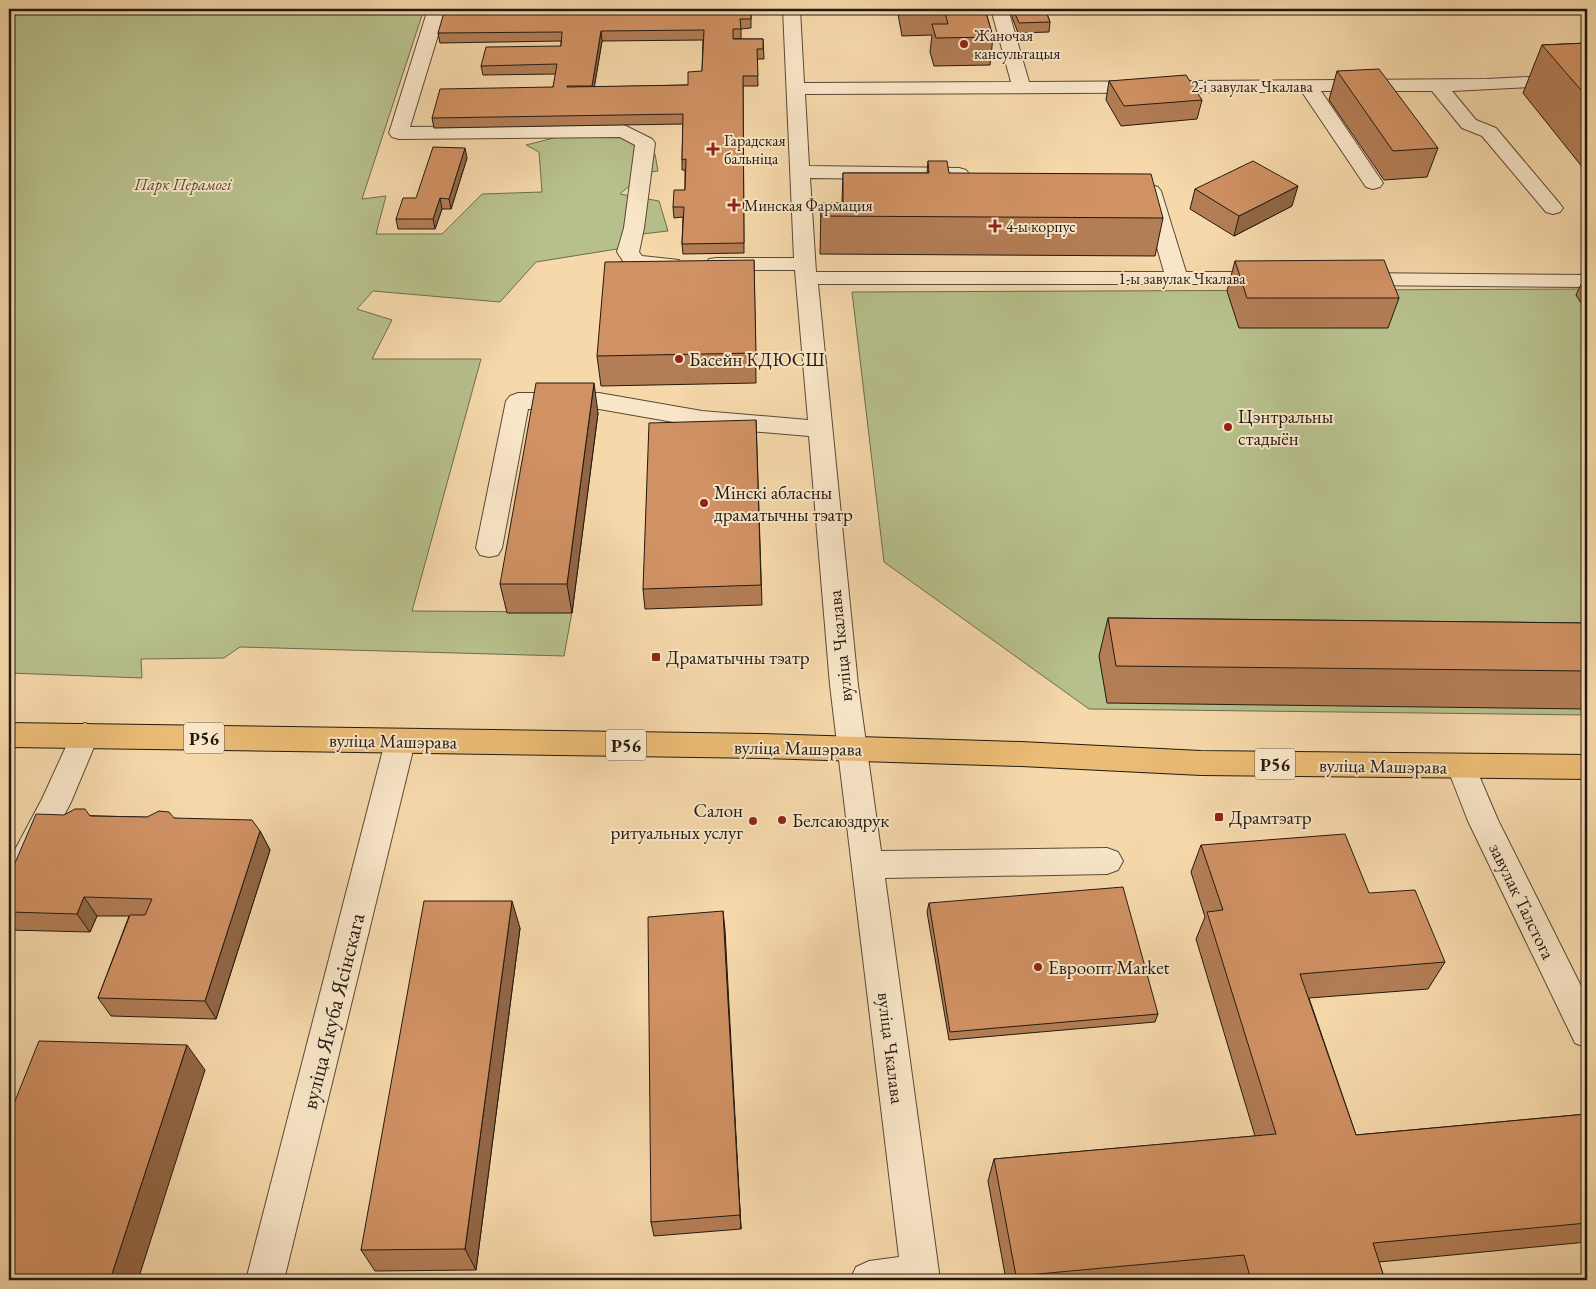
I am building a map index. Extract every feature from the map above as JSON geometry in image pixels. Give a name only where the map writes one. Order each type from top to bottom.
[{"type":"main road","name":"вуліца Машэрава","points":[[9,735],[852,749],[1201,762],[1462,767],[1587,767]]},
{"type":"street","name":"1-ы завулак Чкалава","points":[[437,9],[399,133],[576,130],[624,132],[645,143],[634,228],[628,252],[635,262],[654,265],[806,271],[1177,278],[1284,278]]},
{"type":"street","name":"вуліца Чкалава","points":[[791,9],[806,271],[844,685],[921,1277]]},
{"type":"street","points":[[999,9],[1021,87]]},
{"type":"street","name":"2-і завулак Чкалава","points":[[796,89],[1307,85],[1487,86],[1587,79]]},
{"type":"street","points":[[1307,85],[1373,183]]},
{"type":"street","points":[[1438,86],[1468,124],[1489,132],[1553,208]]},
{"type":"street","points":[[801,172],[976,174]]},
{"type":"street","points":[[1140,181],[1148,184],[1177,278]]},
{"type":"street","points":[[1333,279],[1587,281]]},
{"type":"street","points":[[490,548],[518,401],[599,401],[702,419],[785,427],[819,428]]},
{"type":"street","points":[[9,891],[56,802],[85,735]]},
{"type":"street","name":"вуліца Якуба Ясінскага","points":[[265,1280],[400,742]]},
{"type":"street","name":"завулак Талстога","points":[[1462,767],[1482,821],[1587,1032]]},
{"type":"street","points":[[867,865],[1107,861]]},
{"type":"street","points":[[868,1280],[921,1277]]},
{"type":"green space","name":"Парк Перамогі","points":[[9,9],[424,9],[362,199],[386,196],[376,234],[442,234],[482,194],[542,192],[539,152],[526,145],[585,130],[635,132],[655,154],[658,171],[644,173],[620,194],[659,201],[668,231],[642,234],[623,248],[536,262],[500,302],[373,291],[357,309],[392,320],[372,359],[481,359],[412,611],[572,612],[564,656],[240,647],[224,658],[141,659],[142,678],[9,673]]},
{"type":"green space","name":"Цэнтральны стадыён","points":[[1587,289],[1587,715],[1089,709],[884,562],[852,292]]},
{"type":"building","name":"Гарадская бальніца","points":[[445,9],[751,10],[751,19],[740,19],[741,29],[733,29],[733,39],[763,39],[763,49],[757,49],[758,76],[743,76],[744,243],[682,244],[684,207],[673,207],[674,190],[685,190],[686,159],[682,160],[683,114],[432,118],[440,89],[553,87],[557,64],[481,66],[486,47],[561,46],[562,32],[438,33]],"holes":[[[704,30],[702,71],[688,72],[688,85],[567,87],[592,86],[601,31]]]},
{"type":"building","points":[[944,9],[985,9],[993,37],[936,38],[932,24],[948,24]]},
{"type":"building","points":[[1013,9],[1045,9],[1050,22],[1019,23]]},
{"type":"building","points":[[1587,43],[1587,97],[1542,45]]},
{"type":"building","points":[[1379,69],[1438,148],[1393,151],[1337,71]]},
{"type":"building","points":[[1186,75],[1202,100],[1124,106],[1109,81]]},
{"type":"building","points":[[433,147],[465,148],[449,199],[440,198],[433,219],[396,219],[403,198],[416,198]]},
{"type":"building","points":[[928,161],[947,161],[949,173],[1151,174],[1163,218],[821,216],[821,203],[843,203],[843,173],[929,173]]},
{"type":"building","points":[[1253,161],[1298,186],[1239,216],[1195,189]]},
{"type":"building","name":"Басейн КДЮСШ","points":[[754,260],[756,353],[597,356],[605,262]]},
{"type":"building","points":[[1384,260],[1399,298],[1247,298],[1235,261]]},
{"type":"building","points":[[536,383],[594,383],[567,584],[500,584]]},
{"type":"building","name":"Мінскі абласны драматычны тэатр","points":[[756,420],[761,585],[643,589],[649,423]]},
{"type":"building","points":[[1108,618],[1587,623],[1587,671],[1116,666]]},
{"type":"building","points":[[75,809],[85,809],[90,816],[147,817],[159,811],[169,812],[174,818],[252,820],[260,831],[205,1001],[98,998],[130,915],[145,915],[152,899],[84,897],[77,914],[9,912],[9,877],[36,814],[64,815]]},
{"type":"building","points":[[1345,834],[1369,893],[1415,890],[1445,962],[1300,974],[1356,1135],[1587,1114],[1587,1223],[1373,1243],[1385,1280],[1251,1280],[1244,1255],[1016,1276],[994,1159],[1276,1134],[1207,912],[1223,910],[1201,845]]},
{"type":"building","name":"Евроопт Market","points":[[1123,887],[1158,1014],[950,1032],[929,903]]},
{"type":"building","points":[[424,901],[512,901],[465,1249],[361,1250]]},
{"type":"building","points":[[723,911],[740,1215],[651,1222],[648,917]]},
{"type":"building","points":[[39,1041],[187,1045],[110,1280],[9,1280],[9,1116]]},
{"type":"place","name":"Жаночая кансультацыя","points":[[964,44]]},
{"type":"place","name":"Гарадская бальніца","points":[[713,149]]},
{"type":"place","name":"Минская Фармация","points":[[734,205]]},
{"type":"place","name":"4-ы корпус","points":[[995,226]]},
{"type":"place","name":"Басейн КДЮСШ","points":[[679,359]]},
{"type":"place","name":"Цэнтральны стадыён","points":[[1228,427]]},
{"type":"place","name":"Мінскі абласны драматычны тэатр","points":[[704,503]]},
{"type":"place","name":"Драматычны тэатр","points":[[656,657]]},
{"type":"place","name":"Драмтэатр","points":[[1219,817]]},
{"type":"place","name":"Белсаюздрук","points":[[782,820]]},
{"type":"place","name":"Салон ритуальных услуг","points":[[753,821]]},
{"type":"place","name":"Евроопт Market","points":[[1038,967]]}]
